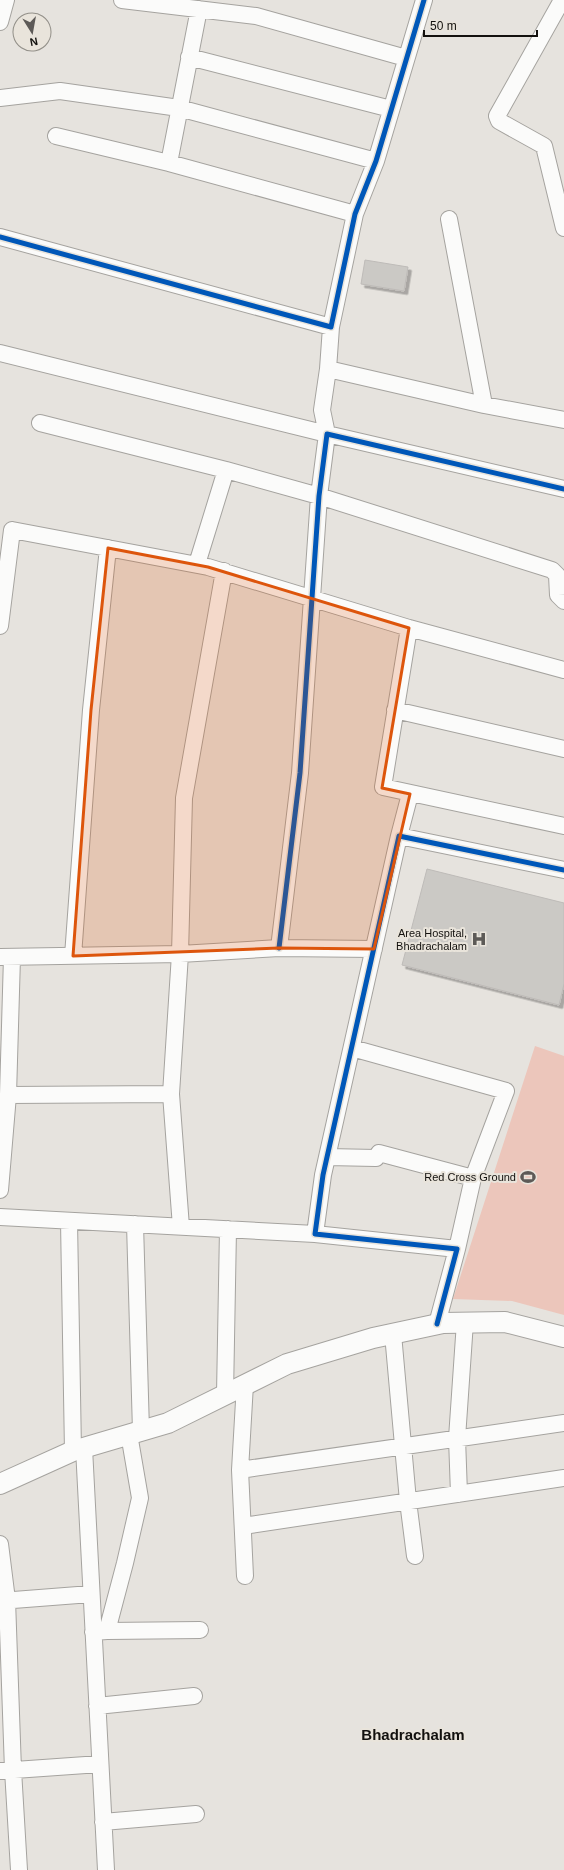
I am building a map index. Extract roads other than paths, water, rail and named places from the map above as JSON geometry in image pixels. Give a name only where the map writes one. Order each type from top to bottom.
[{"type":"street","points":[[0,20],[6,0]]},
{"type":"street","points":[[122,0],[256,16],[406,58]]},
{"type":"street","points":[[562,0],[497,116],[499,121],[544,146],[564,228]]},
{"type":"street","points":[[279,948],[300,773],[319,496],[327,434],[322,410],[328,368],[331,327],[355,214],[376,161],[398,88],[420,1]]},
{"type":"street","points":[[169,163],[198,9]]},
{"type":"street","points":[[189,57],[391,109]]},
{"type":"street","points":[[0,98],[60,91],[180,108],[376,161]]},
{"type":"street","points":[[56,136],[169,163],[355,214]]},
{"type":"street","points":[[449,220],[484,405]]},
{"type":"street","points":[[0,237],[331,327]]},
{"type":"street","points":[[0,353],[327,434],[564,489]]},
{"type":"street","points":[[328,368],[484,405],[564,420]]},
{"type":"street","points":[[40,423],[226,470],[319,496],[552,570],[557,575],[558,595],[564,600]]},
{"type":"street","points":[[197,564],[226,470]]},
{"type":"street","points":[[0,626],[6,529],[197,564],[409,628],[564,670]]},
{"type":"street","points":[[73,956],[91,710],[108,548]]},
{"type":"street","points":[[181,1227],[171,1094],[180,954],[184,798],[224,571]]},
{"type":"street","points":[[409,628],[383,787],[564,826]]},
{"type":"street","points":[[395,710],[564,749]]},
{"type":"street","points":[[315,1234],[323,1175],[399,836],[410,794]]},
{"type":"street","points":[[399,836],[564,870]]},
{"type":"street","points":[[0,1190],[8,1095],[6,957],[180,954],[279,948],[374,949]]},
{"type":"street","points":[[352,1048],[506,1091],[473,1178],[457,1249],[437,1324]]},
{"type":"street","points":[[8,1095],[171,1094]]},
{"type":"street","points":[[327,1157],[376,1158],[379,1153],[473,1178]]},
{"type":"street","points":[[0,1217],[315,1234],[457,1249]]},
{"type":"street","points":[[69,1221],[78,1449],[91,1594],[100,1631],[97,1706],[106,1870]]},
{"type":"street","points":[[100,1631],[126,1563],[140,1498],[135,1432],[136,1224]]},
{"type":"street","points":[[225,1394],[228,1229]]},
{"type":"street","points":[[459,1494],[457,1438],[465,1322]]},
{"type":"street","points":[[0,1484],[78,1449],[168,1423],[287,1364],[393,1334],[437,1324],[505,1322],[564,1337]]},
{"type":"street","points":[[393,1334],[408,1501],[415,1556]]},
{"type":"street","points":[[245,1384],[240,1470],[245,1576]]},
{"type":"street","points":[[240,1470],[564,1423]]},
{"type":"street","points":[[243,1526],[564,1478]]},
{"type":"street","points":[[0,1544],[3,1600],[6,1770],[19,1870]]},
{"type":"street","points":[[3,1600],[91,1594]]},
{"type":"street","points":[[100,1631],[200,1630]]},
{"type":"street","points":[[97,1706],[194,1696]]},
{"type":"street","points":[[6,1770],[100,1764]]},
{"type":"street","points":[[103,1822],[196,1814]]},
{"type":"place","name":"Area Hospital, Bhadrachalam","points":[[479,939]]},
{"type":"place","name":"Red Cross Ground","points":[[528,1177]]},
{"type":"district","name":"Bhadrachalam","points":[[413,1735]]}]
